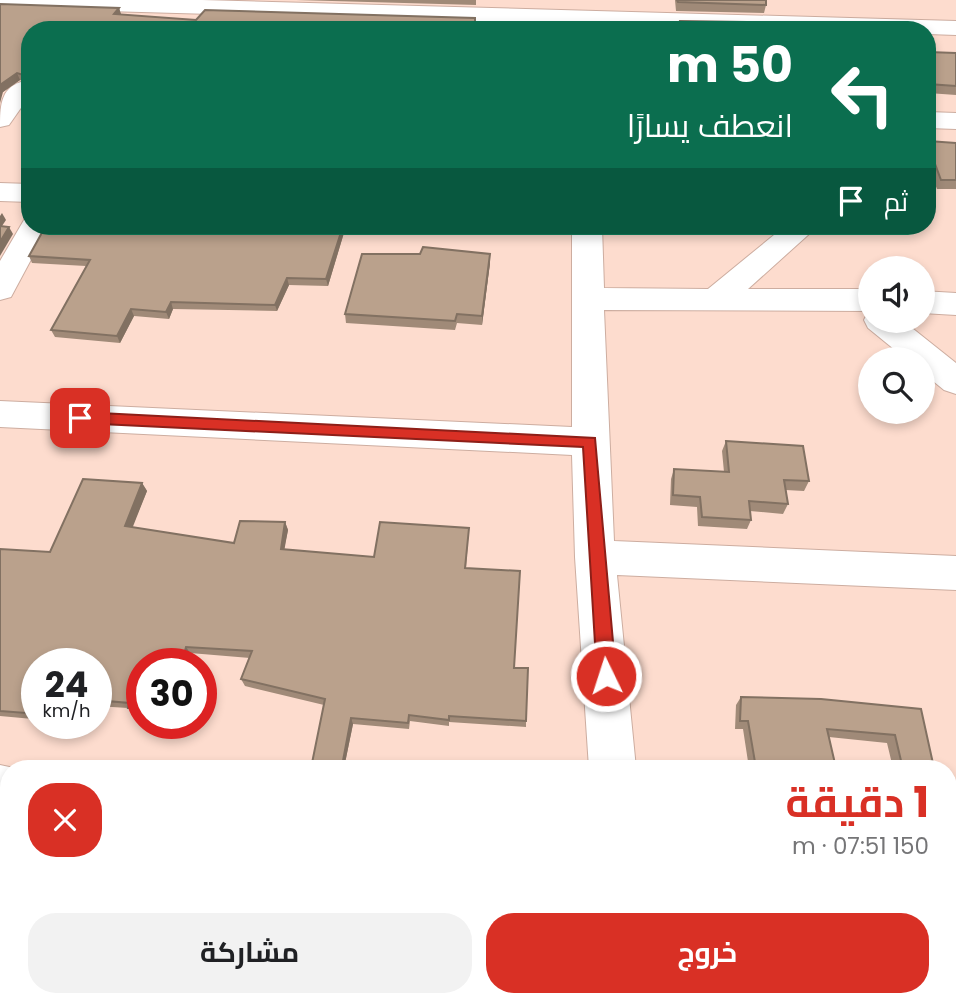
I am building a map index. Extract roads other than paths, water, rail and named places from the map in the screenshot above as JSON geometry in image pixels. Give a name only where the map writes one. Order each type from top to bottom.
[{"type":"street","points":[[1,3],[75,1],[256,13],[779,17],[843,21]]},
{"type":"street","points":[[936,27],[956,28]]},
{"type":"street","points":[[0,119],[17,90]]},
{"type":"street","points":[[936,120],[956,121]]},
{"type":"street","points":[[0,192],[21,193]]},
{"type":"street","points":[[0,290],[29,235]]},
{"type":"street","points":[[587,235],[590,442],[612,760]]},
{"type":"street","points":[[716,299],[792,235]]},
{"type":"street","points":[[590,299],[716,299],[858,304]]},
{"type":"street","points":[[935,303],[956,304]]},
{"type":"street","points":[[896,333],[956,381]]},
{"type":"street","points":[[0,414],[590,442]]},
{"type":"street","points":[[596,557],[956,573]]}]
